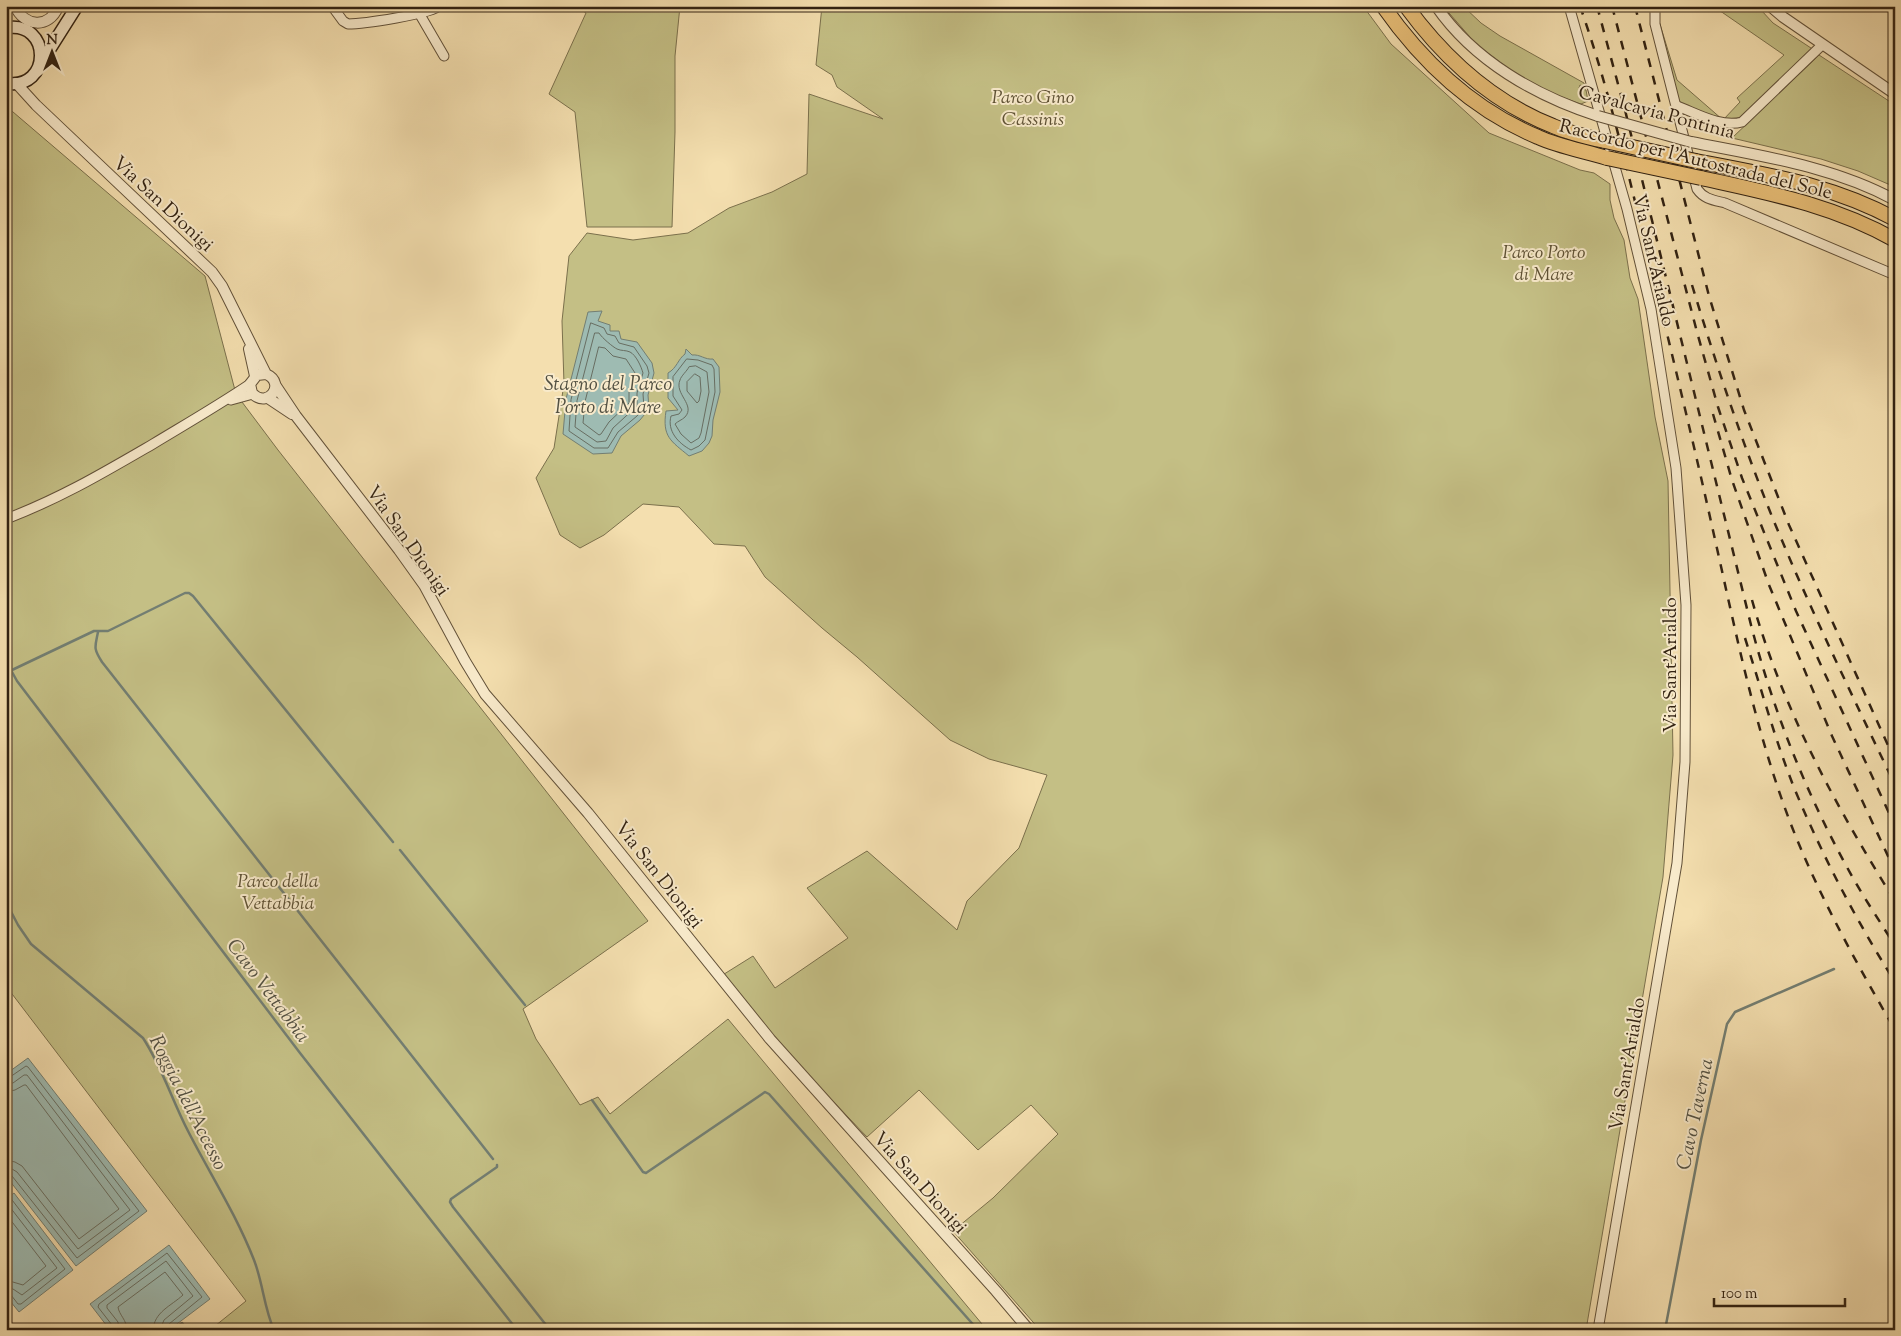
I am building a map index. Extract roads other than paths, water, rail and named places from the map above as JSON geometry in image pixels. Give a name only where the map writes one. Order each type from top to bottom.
[{"type":"highway","name":"Raccordo per l'Autostrada del Sole","points":[[1382,6],[1418,52],[1462,94],[1498,117],[1538,138],[1607,158],[1782,196],[1835,211],[1895,240]]},
{"type":"highway","name":"Raccordo per l'Autostrada del Sole","points":[[1406,6],[1443,52],[1485,88],[1516,108],[1552,126],[1605,141],[1814,185],[1856,200],[1895,219]]},
{"type":"main road","points":[[11,83],[29,78],[36,72],[77,6]]},
{"type":"main road","points":[[11,28],[27,31],[36,40],[41,52],[40,64]]},
{"type":"street","points":[[15,6],[18,13],[25,19],[38,23],[50,19],[58,7]]},
{"type":"street","points":[[11,28],[15,6]]},
{"type":"street","points":[[332,6],[343,21],[348,24],[419,13],[437,9],[439,6]]},
{"type":"street","name":"Cavalcavia Pontinia","points":[[1436,6],[1466,40],[1513,77],[1558,102],[1598,116],[1692,142],[1820,170],[1857,183],[1895,200]]},
{"type":"street","name":"Via Sant'Arialdo","points":[[1569,6],[1627,209],[1651,308],[1676,468],[1686,605],[1685,762],[1677,863],[1598,1330]]},
{"type":"street","points":[[1654,6],[1655,24],[1697,189],[1700,193],[1710,200],[1725,203],[1895,275]]},
{"type":"street","points":[[1770,6],[1822,45],[1895,94]]},
{"type":"street","points":[[55,40],[58,7]]},
{"type":"street","points":[[419,13],[444,56]]},
{"type":"street","points":[[1677,106],[1722,122],[1734,124],[1742,122],[1822,45]]},
{"type":"street","points":[[29,78],[36,105]]},
{"type":"street","name":"Via San Dionigi","points":[[11,83],[212,272],[222,286],[266,374],[273,379],[296,416],[424,585],[485,694],[588,813],[770,1039],[1029,1330]]},
{"type":"street","name":"Via San Dionigi","points":[[248,341],[253,385],[260,398],[268,398],[296,416]]},
{"type":"street","points":[[6,519],[40,506],[81,486],[253,385],[266,374]]},
{"type":"street","points":[[268,398],[274,393],[276,386]]},
{"type":"water","name":"Stagno del Parco Porto di Mare","points":[[602,311],[598,321],[610,325],[610,331],[619,331],[621,339],[637,342],[652,363],[654,373],[648,395],[649,409],[640,420],[621,436],[612,453],[593,454],[563,434],[566,399],[588,312]]},
{"type":"water","name":"Stagno del Parco Porto di Mare","points":[[686,349],[692,355],[713,359],[719,367],[720,392],[709,443],[702,451],[689,456],[669,438],[665,427],[666,411],[678,410],[668,398],[668,373],[685,354]]},
{"type":"water","points":[[28,1058],[147,1211],[76,1266],[6,1176],[6,1074]]},
{"type":"water","points":[[14,1193],[73,1270],[19,1312],[6,1296],[6,1199]]},
{"type":"water","points":[[169,1245],[210,1299],[169,1330],[110,1330],[90,1304]]},
{"type":"waterway","points":[[12,670],[94,631],[108,631],[185,593],[189,593],[393,842]]},
{"type":"waterway","points":[[98,632],[96,647],[97,654],[102,662],[493,1159]]},
{"type":"waterway","name":"Cavo Vettabbia","points":[[6,661],[17,681],[300,1053],[517,1330]]},
{"type":"waterway","points":[[400,850],[525,1005]]},
{"type":"waterway","name":"Roggia dell'Accesso","points":[[6,902],[31,944],[143,1038],[156,1060],[188,1131],[247,1243],[257,1269],[274,1330]]},
{"type":"waterway","name":"Cavo Taverna","points":[[1665,1330],[1701,1140],[1727,1024],[1735,1012],[1834,969]]},
{"type":"waterway","points":[[592,1100],[643,1172],[646,1173],[765,1092],[769,1094],[978,1330]]},
{"type":"waterway","points":[[497,1165],[497,1167],[451,1199],[450,1202],[550,1330]]},
{"type":"waterway","points":[[173,1330],[182,1323],[187,1330]]},
{"type":"railway","points":[[1580,6],[1608,97],[1624,159],[1690,428],[1757,720],[1779,792],[1803,853],[1827,905],[1895,1030]]},
{"type":"railway","points":[[1597,6],[1625,110],[1751,625],[1770,691],[1794,755],[1821,817],[1853,878],[1895,946]]},
{"type":"railway","points":[[1612,6],[1697,332],[1718,407],[1742,478],[1796,611],[1895,826]]},
{"type":"railway","points":[[1635,6],[1709,296],[1744,410],[1789,525],[1895,761]]},
{"type":"railway","points":[[1692,285],[1730,403],[1773,519],[1817,620],[1895,785]]},
{"type":"railway","points":[[1713,414],[1732,480],[1769,585],[1832,736],[1895,871]]},
{"type":"railway","points":[[1752,600],[1764,640],[1779,679],[1813,756],[1852,829],[1895,901]]},
{"type":"railway","points":[[1745,638],[1768,714],[1795,790],[1841,888],[1895,982]]},
{"type":"park label","name":"Parco Gino Cassinis","points":[[1033,107]]},
{"type":"park label","name":"Parco Porto di Mare","points":[[1544,262]]},
{"type":"park label","name":"Parco della Vettabbia","points":[[278,891]]}]
